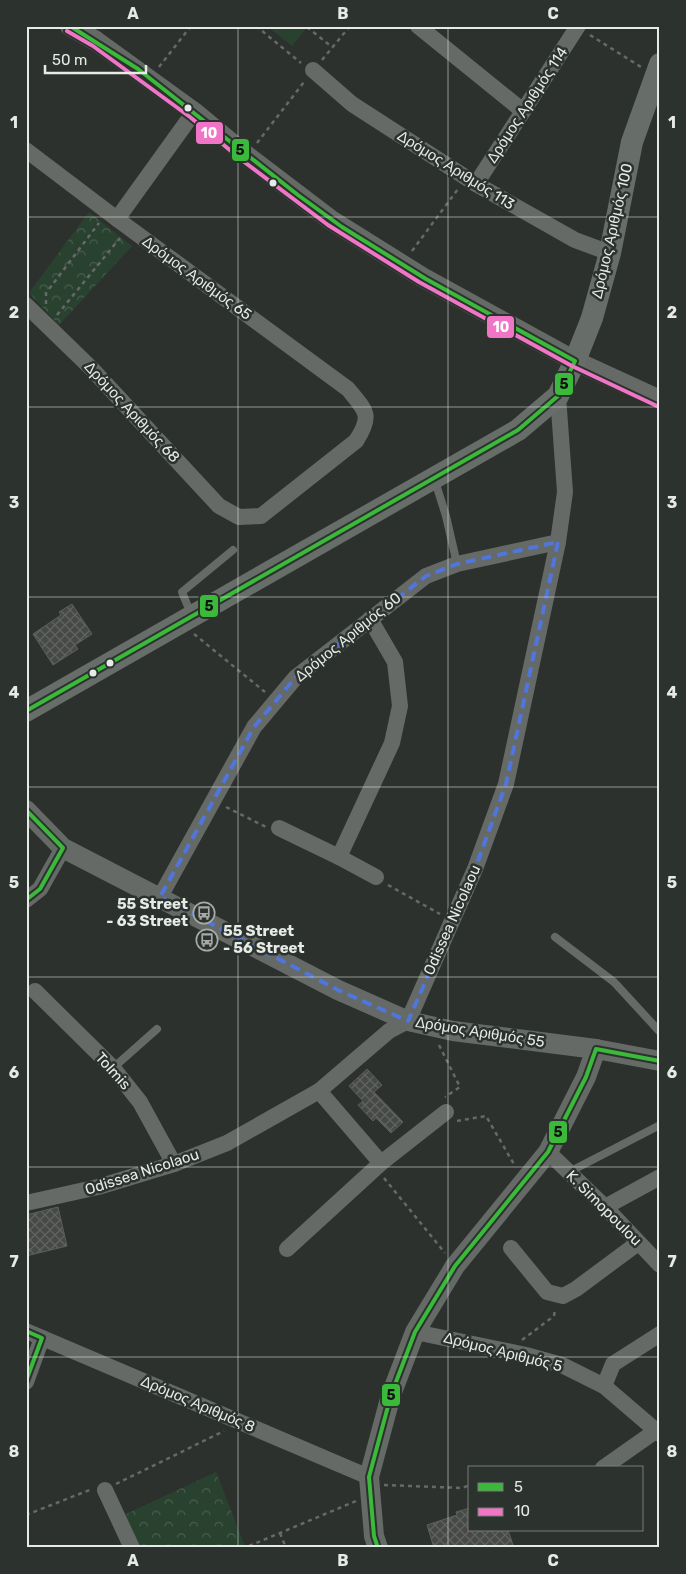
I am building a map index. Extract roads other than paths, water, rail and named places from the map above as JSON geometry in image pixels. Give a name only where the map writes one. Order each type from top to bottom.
[{"type":"main road","name":"Δρόμος Αριθμός 100","points":[[558,396],[575,361],[592,318],[610,253],[632,142],[657,70]]},
{"type":"main road","points":[[26,711],[518,430],[558,396]]},
{"type":"street","points":[[70,26],[96,41],[194,112],[247,156],[331,220],[422,277],[575,361],[660,400]]},
{"type":"street","points":[[418,26],[523,111]]},
{"type":"street","name":"Δρόμος Αριθμός 114","points":[[471,181],[582,29]]},
{"type":"street","name":"Δρόμος Αριθμός 113","points":[[313,71],[352,104],[471,181],[575,240],[610,253]]},
{"type":"street","points":[[118,219],[194,112]]},
{"type":"street","name":"Δρόμος Αριθμός 65","points":[[26,150],[348,390],[364,409],[366,426],[356,441],[262,516],[239,517]]},
{"type":"street","name":"Δρόμος Αριθμός 68","points":[[26,305],[91,368],[219,506],[239,517]]},
{"type":"street","name":"Odissea Nicolaou","points":[[26,1203],[98,1187],[174,1164],[227,1143],[319,1091],[389,1031],[408,1021],[475,869],[506,784],[558,542],[565,492],[558,396]]},
{"type":"street","name":"Δρόμος Αριθμός 60","points":[[160,897],[254,727],[296,678],[426,576],[456,564],[558,542]]},
{"type":"street","points":[[340,857],[392,743],[400,706],[395,662],[370,620]]},
{"type":"street","name":"Δρόμος Αριθμός 55","points":[[26,810],[63,848],[338,990],[408,1021],[452,1031],[596,1049],[660,1061]]},
{"type":"street","points":[[279,828],[340,857],[376,878]]},
{"type":"street","points":[[26,900],[40,889],[63,848]]},
{"type":"street","name":"Tolmis","points":[[35,991],[112,1068],[140,1102],[174,1164]]},
{"type":"street","points":[[378,1548],[374,1536],[370,1486],[391,1395],[414,1332],[455,1266],[548,1152],[586,1077],[596,1049]]},
{"type":"street","points":[[319,1091],[378,1165]]},
{"type":"street","points":[[288,1250],[378,1165],[446,1112]]},
{"type":"street","name":"K. Simopoulou","points":[[548,1152],[605,1207],[660,1265]]},
{"type":"street","points":[[605,1207],[660,1177]]},
{"type":"street","points":[[511,1248],[547,1292],[562,1296],[576,1289],[638,1243]]},
{"type":"street","name":"Δρόμος Αριθμός 8","points":[[26,1331],[241,1423],[370,1486]]},
{"type":"street","name":"Δρόμος Αριθμός 5","points":[[414,1332],[507,1351],[562,1365],[604,1386],[658,1432]]},
{"type":"street","points":[[604,1386],[613,1364],[660,1334]]},
{"type":"street","points":[[26,1382],[42,1338]]},
{"type":"street","points":[[607,1466],[658,1432]]},
{"type":"street","points":[[106,1490],[132,1548]]},
{"type":"lane","points":[[434,478],[446,516],[456,564]]},
{"type":"lane","points":[[187,619],[182,592],[233,550]]},
{"type":"lane","points":[[555,937],[614,982],[660,1032]]},
{"type":"lane","points":[[112,1068],[156,1029]]},
{"type":"lane","points":[[569,1172],[660,1125]]},
{"type":"place","name":"55 Street - 63 Street","points":[[204,913]]},
{"type":"place","name":"55 Street - 56 Street","points":[[207,940]]}]
